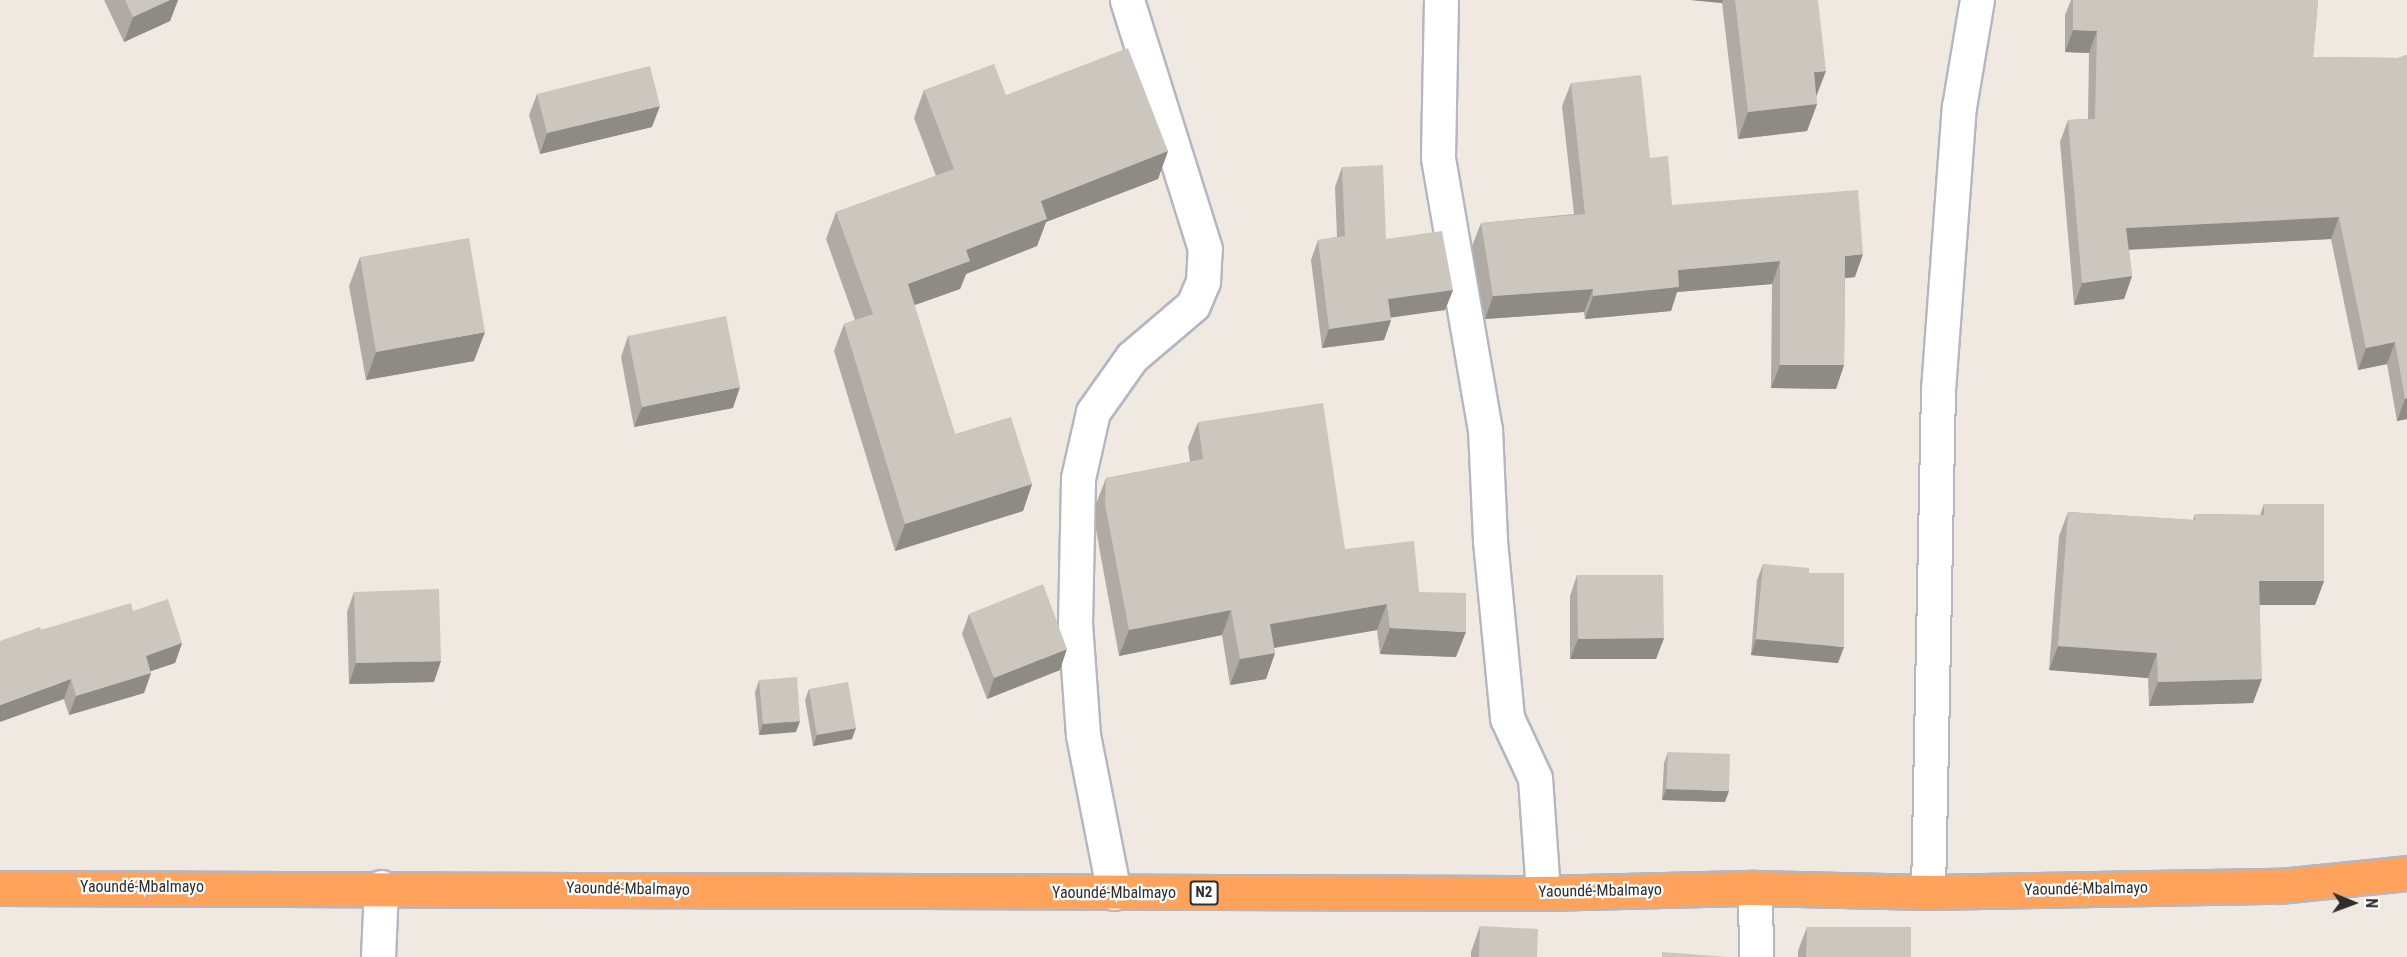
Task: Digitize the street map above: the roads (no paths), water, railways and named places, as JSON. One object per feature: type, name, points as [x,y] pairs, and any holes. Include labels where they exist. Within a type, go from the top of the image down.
[{"type":"highway","name":"Yaoundé-Mbalmayo","points":[[0,888],[381,887],[1114,893],[1543,893],[1755,888],[1928,892],[2280,886],[2407,873]]},
{"type":"street","points":[[1114,893],[1083,735],[1075,624],[1078,477],[1094,411],[1132,357],[1193,305],[1203,282],[1205,249],[1127,0]]},
{"type":"street","points":[[1441,0],[1438,158],[1485,429],[1490,541],[1507,718],[1535,778],[1543,893]]},
{"type":"street","points":[[1928,892],[1938,390],[1959,107],[1977,0]]},
{"type":"street","points":[[378,957],[381,887]]},
{"type":"street","points":[[1755,888],[1756,957]]}]
